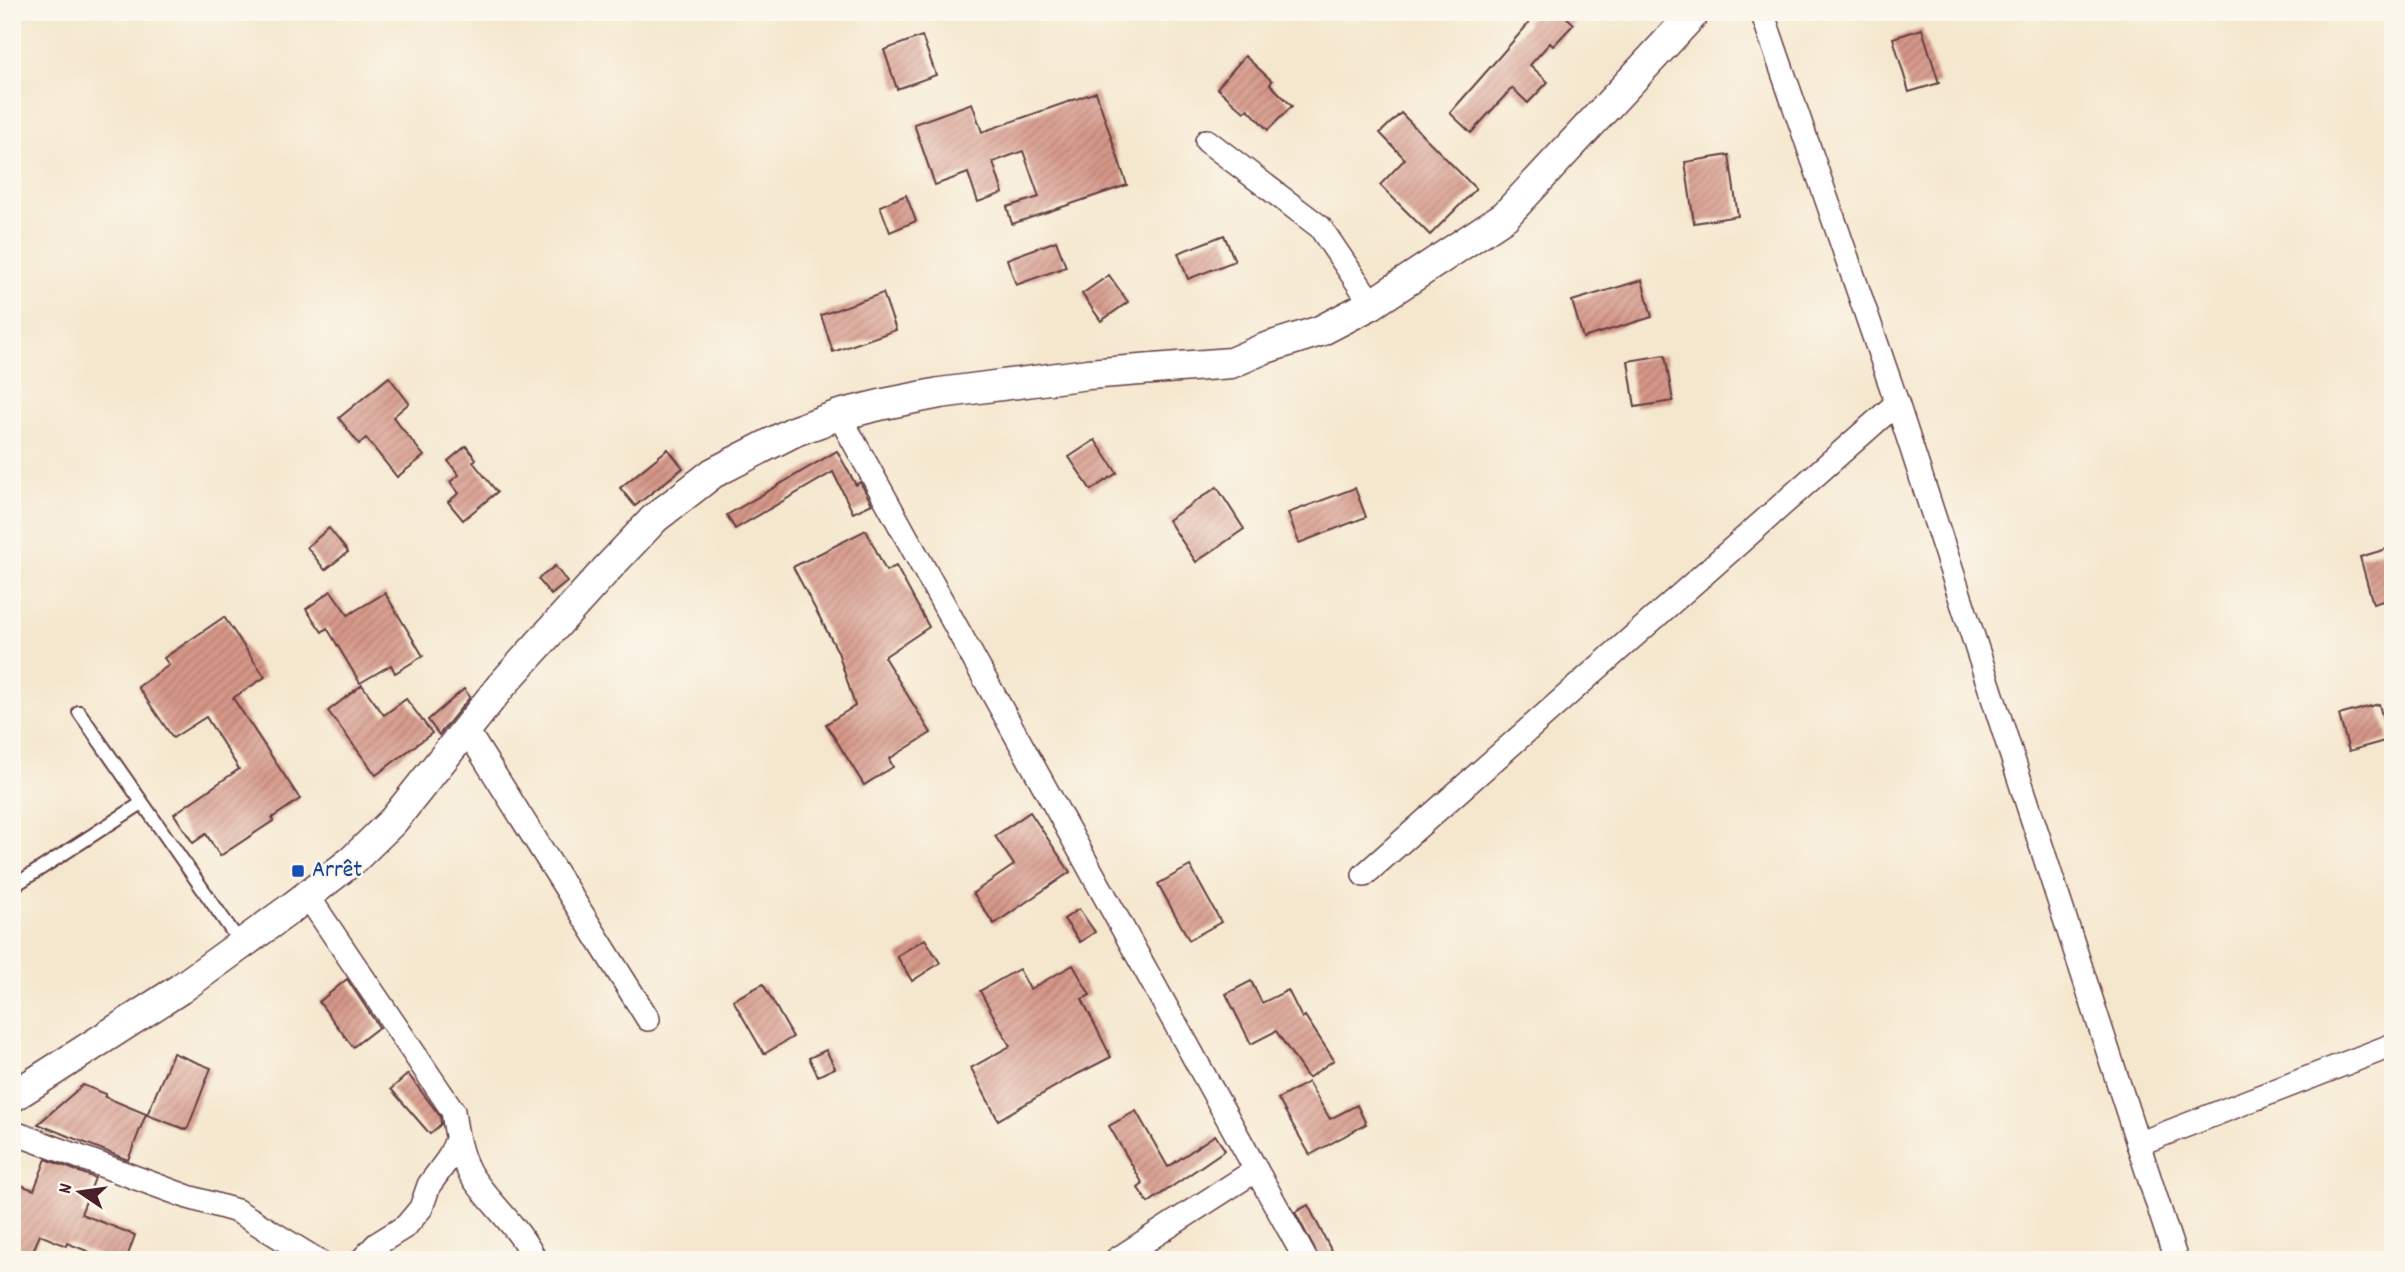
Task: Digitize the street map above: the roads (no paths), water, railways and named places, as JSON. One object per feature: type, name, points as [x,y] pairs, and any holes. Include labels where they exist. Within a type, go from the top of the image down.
[{"type":"street","points":[[12,1097],[180,989],[353,860],[393,821],[509,677],[655,518],[713,473],[795,431],[839,415],[940,393],[984,387],[1088,374],[1231,363],[1263,349],[1320,331],[1373,304],[1505,216],[1695,12]]},
{"type":"street","points":[[1762,12],[1896,403],[2176,1260]]},
{"type":"street","points":[[1207,141],[1321,227],[1373,304]]},
{"type":"street","points":[[1364,875],[1896,403]]},
{"type":"street","points":[[839,415],[1306,1260]]},
{"type":"street","points":[[466,729],[648,1019]]},
{"type":"street","points":[[307,895],[453,1111],[457,1140],[472,1177],[528,1246],[535,1260]]},
{"type":"street","points":[[2138,1144],[2393,1045]]},
{"type":"street","points":[[20,1135],[188,1197],[237,1211],[317,1260]]},
{"type":"street","points":[[362,1260],[377,1244],[406,1226],[421,1208],[429,1185],[448,1159],[457,1140]]},
{"type":"street","points":[[1116,1260],[1256,1170]]},
{"type":"lane","points":[[79,712],[241,944]]},
{"type":"lane","points":[[12,887],[142,803]]},
{"type":"place","name":"Arrêt","points":[[298,871]]}]
